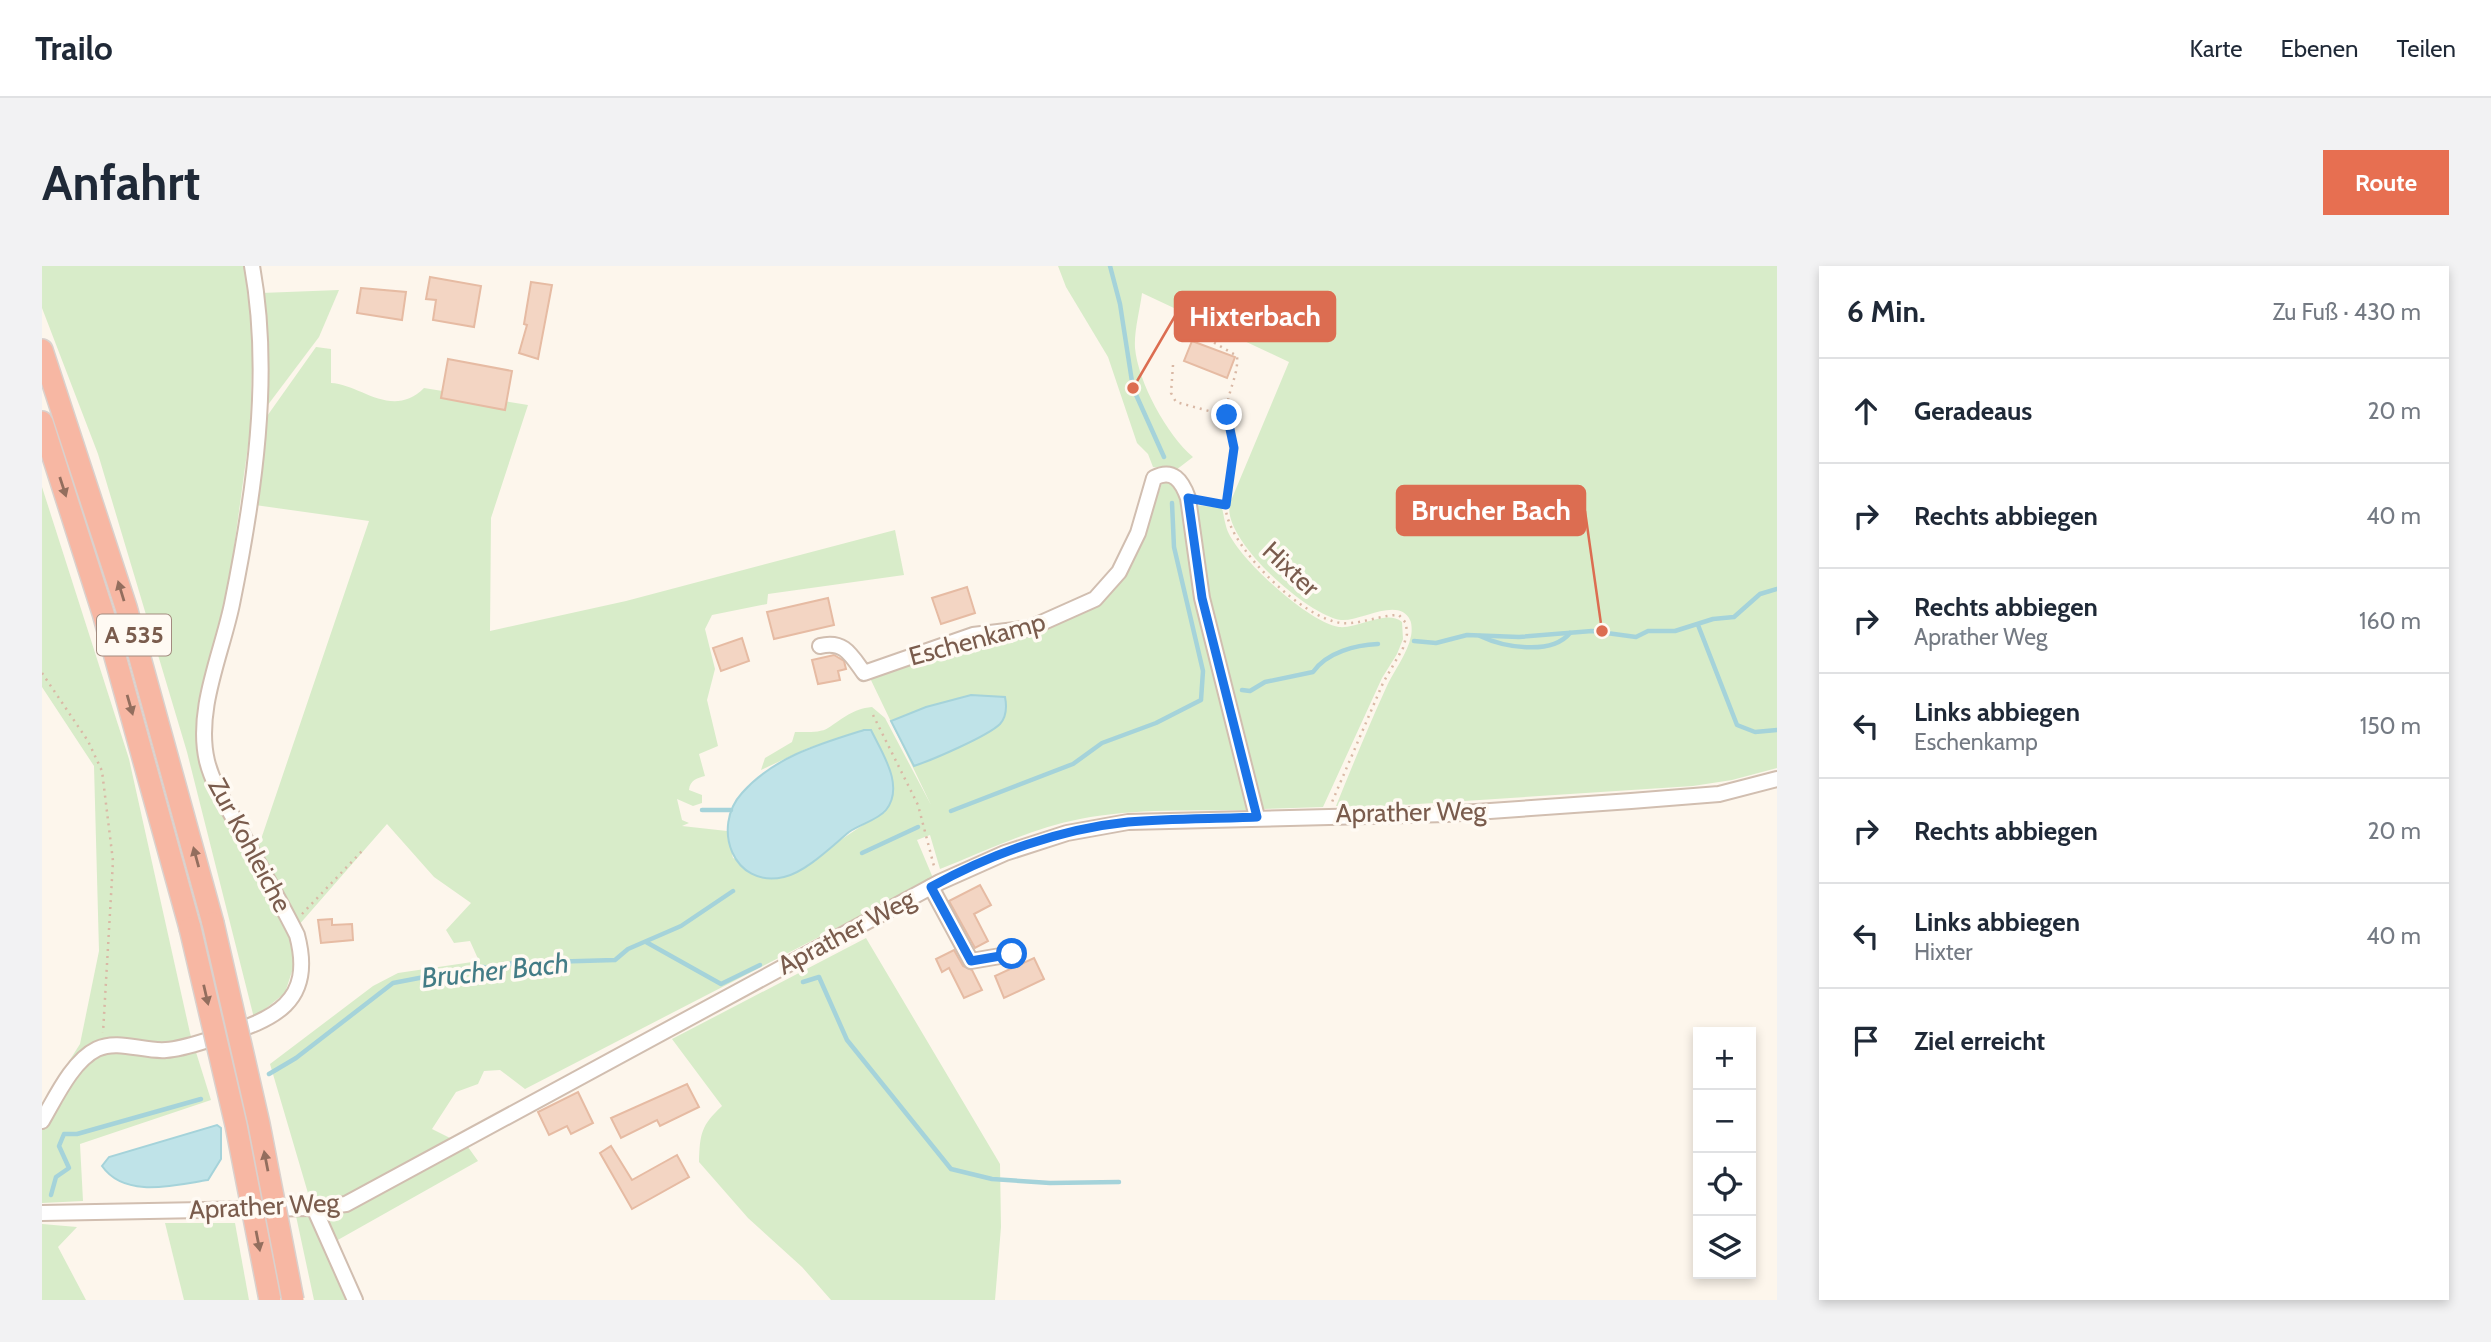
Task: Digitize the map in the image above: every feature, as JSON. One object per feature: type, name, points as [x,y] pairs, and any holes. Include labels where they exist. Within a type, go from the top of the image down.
[{"type":"highway","name":"A 535","points":[[42,350],[126,607],[213,923],[259,1124],[293,1300]]},
{"type":"highway","name":"A 535","points":[[42,422],[103,612],[190,928],[236,1125],[270,1300]]},
{"type":"street","name":"Zur Kohleiche","points":[[96,1049],[110,1045],[169,1051],[263,1023],[294,994],[302,975],[303,956],[291,922],[217,789],[204,743],[210,695],[244,538],[258,421],[260,340],[252,266]]},
{"type":"street","name":"Eschenkamp","points":[[820,646],[833,642],[844,646],[864,673],[972,635],[1030,628],[1070,613],[1095,599],[1119,572],[1138,533],[1154,478],[1162,474],[1174,475],[1183,483],[1188,498]]},
{"type":"street","points":[[1188,498],[1202,598],[1257,817]]},
{"type":"street","name":"Aprather Weg","points":[[42,1213],[314,1208],[346,1204],[936,884],[1005,853],[1067,833],[1128,822],[1447,814],[1720,794],[1777,779]]},
{"type":"street","points":[[936,884],[971,961],[1012,954]]},
{"type":"street","points":[[42,1121],[81,1062],[96,1049]]},
{"type":"street","points":[[314,1208],[355,1300]]},
{"type":"path","name":"Hixter","points":[[1208,339],[1233,351],[1237,356],[1236,370],[1226,399],[1234,448],[1226,505],[1232,531],[1244,549],[1273,580],[1313,614],[1342,623],[1399,615],[1406,623],[1407,634],[1403,648],[1383,683],[1326,815]]},
{"type":"path","points":[[1173,365],[1171,393],[1175,402],[1227,415]]},
{"type":"path","points":[[1188,498],[1226,505]]},
{"type":"path","points":[[42,673],[88,741],[102,771],[113,883],[106,1013],[103,1039],[96,1049]]},
{"type":"path","points":[[873,715],[918,805],[936,884]]},
{"type":"path","points":[[291,922],[306,911],[362,851]]},
{"type":"green space","points":[[42,266],[244,266],[253,335],[250,431],[229,584],[200,708],[199,762],[286,924],[295,962],[285,993],[254,1018],[187,752],[98,454],[42,308]]},
{"type":"green space","points":[[1058,266],[1777,266],[1777,768],[1732,780],[1693,786],[1372,807],[1336,806],[1379,703],[1407,649],[1411,625],[1405,613],[1397,610],[1349,620],[1326,615],[1308,605],[1269,573],[1238,535],[1231,518],[1230,503],[1289,362],[1142,293],[1136,327],[1137,362],[1155,407],[1173,435],[1193,457],[1176,470],[1153,467],[1148,454],[1137,443],[1108,357],[1066,287]]},
{"type":"green space","points":[[339,290],[319,337],[261,414],[261,293]]},
{"type":"green space","points":[[316,347],[331,349],[331,383],[376,398],[400,401],[412,397],[424,388],[528,405],[491,518],[490,631],[626,601],[895,530],[904,575],[768,594],[767,604],[712,615],[705,629],[715,669],[707,700],[718,746],[699,754],[705,776],[694,780],[689,790],[702,795],[702,803],[693,806],[677,799],[682,820],[689,823],[682,826],[727,831],[733,858],[786,877],[885,812],[863,730],[808,748],[761,770],[765,758],[792,742],[795,732],[825,730],[848,714],[865,708],[872,707],[885,718],[931,805],[869,676],[966,641],[1036,631],[1099,606],[1132,565],[1162,483],[1174,483],[1180,491],[1251,810],[1187,810],[1101,815],[1026,834],[940,869],[930,835],[917,840],[933,878],[525,1089],[500,1070],[484,1071],[478,1084],[456,1092],[432,1129],[468,1147],[478,1161],[336,1241],[361,1300],[314,1300],[296,1216],[310,1200],[270,1064],[373,986],[398,973],[479,961],[470,941],[454,943],[446,930],[471,903],[434,877],[387,824],[298,926],[257,851],[369,521],[255,505],[260,426]]},
{"type":"green space","points":[[42,487],[129,759],[190,1033],[211,1100],[80,1144],[83,1201],[42,1203],[42,1104],[80,1044],[99,951],[94,766],[42,687]]},
{"type":"green space","points":[[1195,505],[1222,508],[1229,534],[1248,560],[1294,603],[1326,623],[1347,627],[1380,618],[1402,622],[1403,639],[1397,654],[1382,678],[1323,807],[1261,809],[1215,620]]},
{"type":"green space","points":[[866,938],[1000,1164],[1001,1227],[995,1300],[831,1300],[802,1267],[748,1218],[699,1162],[703,1131],[722,1106],[672,1039]]},
{"type":"green space","points":[[165,1223],[235,1223],[249,1300],[184,1300]]},
{"type":"green space","points":[[42,1224],[77,1227],[58,1247],[86,1300],[42,1300]]},
{"type":"water","points":[[971,695],[1005,697],[1006,711],[1000,724],[972,741],[914,766],[891,721],[926,707]]},
{"type":"water","points":[[864,730],[871,730],[893,780],[891,801],[886,810],[849,832],[818,858],[792,874],[766,878],[752,874],[740,865],[728,838],[728,822],[742,793],[768,770],[798,753]]},
{"type":"water","points":[[217,1125],[221,1128],[221,1159],[208,1180],[166,1186],[137,1186],[124,1183],[102,1166],[109,1157]]},
{"type":"building","points":[[430,277],[481,286],[474,327],[433,320],[436,300],[426,299]]},
{"type":"building","points":[[531,282],[552,285],[538,359],[519,353],[527,325],[524,324]]},
{"type":"building","points":[[361,288],[406,292],[402,320],[357,313]]},
{"type":"building","points":[[1192,341],[1235,357],[1227,378],[1184,361]]},
{"type":"building","points":[[448,359],[512,371],[505,410],[441,398]]},
{"type":"building","points":[[967,587],[975,613],[941,624],[932,598]]},
{"type":"building","points":[[828,598],[834,625],[774,639],[767,612]]},
{"type":"building","points":[[742,638],[749,661],[721,671],[713,648]]},
{"type":"building","points":[[834,655],[844,661],[846,669],[838,671],[840,680],[818,684],[812,660]]},
{"type":"building","points":[[980,885],[991,905],[974,914],[988,941],[975,948],[949,901]]},
{"type":"building","points":[[332,919],[332,925],[352,924],[353,940],[321,943],[318,920]]},
{"type":"building","points":[[954,950],[963,966],[972,970],[982,990],[964,998],[949,968],[942,972],[936,959]]},
{"type":"building","points":[[1034,958],[1044,979],[1004,998],[995,976]]},
{"type":"building","points":[[687,1084],[699,1107],[660,1126],[657,1120],[621,1138],[611,1118]]},
{"type":"building","points":[[578,1092],[593,1123],[571,1134],[567,1126],[549,1135],[538,1112]]},
{"type":"building","points":[[611,1146],[632,1180],[677,1155],[689,1177],[632,1209],[600,1153]]},
{"type":"waterway","points":[[1110,266],[1120,304],[1133,388],[1164,457]]},
{"type":"waterway","name":"Brucher Bach","points":[[951,811],[1073,764],[1102,743],[1156,723],[1201,700],[1203,671],[1174,547],[1172,503]]},
{"type":"waterway","name":"Brucher Bach","points":[[1414,641],[1436,643],[1467,635],[1519,637],[1592,631],[1636,637],[1648,631],[1675,631],[1713,619],[1734,617],[1760,594],[1777,589]]},
{"type":"waterway","points":[[1698,625],[1737,725],[1755,732],[1777,730]]},
{"type":"waterway","name":"Brucher Bach","points":[[1480,636],[1514,646],[1539,647],[1551,645],[1570,633]]},
{"type":"waterway","name":"Brucher Bach","points":[[1242,690],[1250,691],[1265,682],[1313,672],[1326,659],[1343,651],[1378,644]]},
{"type":"waterway","points":[[702,810],[731,810]]},
{"type":"waterway","name":"Brucher Bach","points":[[862,853],[918,827]]},
{"type":"waterway","name":"Brucher Bach","points":[[269,1074],[296,1058],[393,983],[483,967],[499,971],[512,963],[615,960],[628,949],[681,926],[733,891]]},
{"type":"waterway","points":[[646,942],[721,984],[760,965]]},
{"type":"waterway","points":[[803,982],[819,977],[847,1040],[951,1169],[992,1179],[1050,1183],[1119,1182]]},
{"type":"waterway","name":"Brucher Bach","points":[[51,1195],[56,1177],[69,1168],[59,1146],[64,1134],[77,1134],[201,1099]]},
{"type":"place","name":"Hixterbach","points":[[1133,388]]},
{"type":"place","name":"Brucher Bach","points":[[1602,631]]},
{"type":"route","points":[[1012,954],[978,962],[971,961],[931,887],[1005,853],[1067,833],[1128,822],[1257,817],[1202,598],[1188,498],[1226,505],[1234,448],[1227,415]]}]
